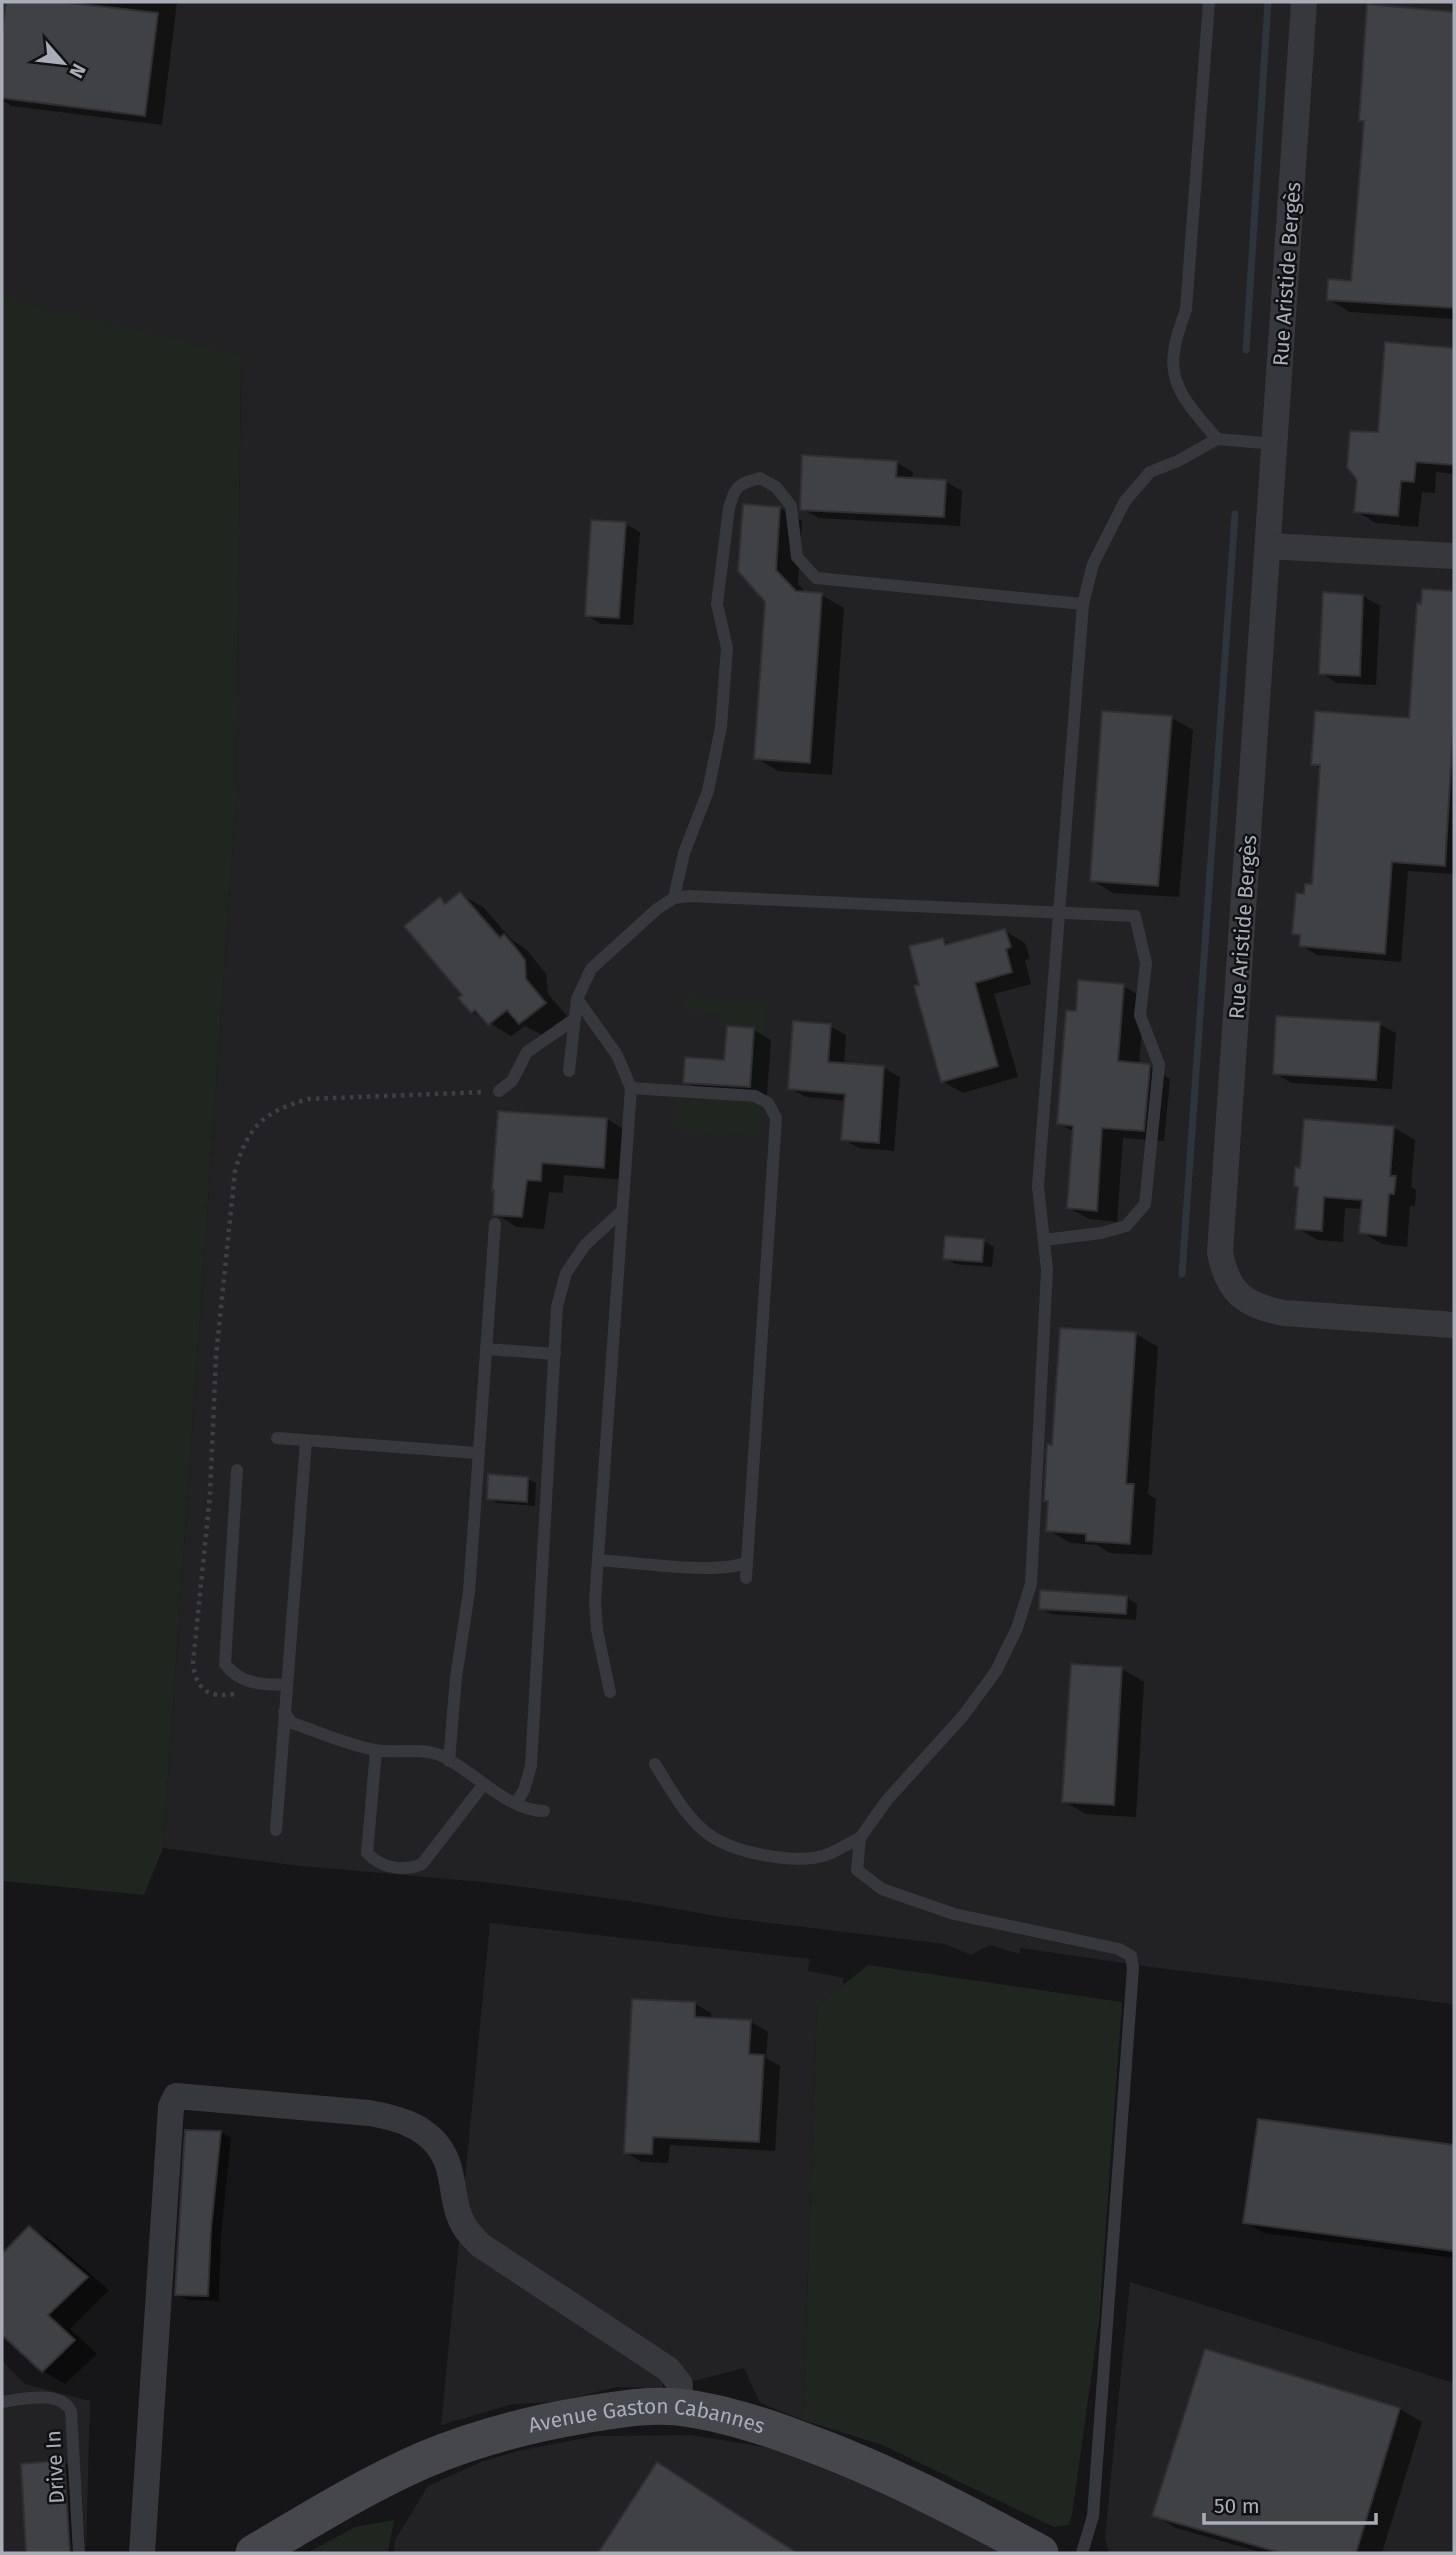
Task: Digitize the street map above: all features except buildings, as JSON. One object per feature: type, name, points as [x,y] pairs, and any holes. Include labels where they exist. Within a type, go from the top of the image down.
[{"type":"main road","name":"Avenue Gaston Cabannes","points":[[254,2553],[342,2501],[426,2459],[503,2432],[557,2419],[639,2406],[678,2407],[732,2416],[846,2456],[932,2495],[1040,2553]]},
{"type":"street","name":"Rue Aristide Bergès","points":[[1304,2],[1220,1252],[1223,1272],[1245,1301],[1264,1309],[1284,1313],[1454,1325]]},
{"type":"street","points":[[1269,546],[1454,556]]},
{"type":"street","points":[[142,2553],[170,2107],[176,2096],[369,2113],[396,2117],[417,2127],[435,2142],[447,2162],[464,2227],[480,2245],[668,2369],[680,2384],[678,2407]]},
{"type":"lane","points":[[1209,2],[1186,309],[1174,352],[1173,378],[1185,399],[1217,439]]},
{"type":"lane","points":[[655,1764],[682,1807],[710,1836],[760,1856],[824,1856],[860,1838],[887,1800],[963,1716],[996,1671],[1017,1628],[1031,1584],[1047,1270],[1038,1186],[1083,604],[1093,564],[1125,500],[1150,472],[1178,461],[1217,439],[1276,444]]},
{"type":"lane","points":[[674,898],[684,853],[695,830],[715,766],[727,648],[717,604],[729,508],[741,483],[760,478],[776,487],[784,496],[791,506],[797,557],[816,578],[1083,604]]},
{"type":"lane","points":[[569,1071],[577,999],[591,969],[657,909],[674,898],[689,896],[1135,916],[1146,963],[1140,1015],[1158,1065],[1145,1204],[1126,1226],[1101,1233],[1044,1240]]},
{"type":"lane","points":[[577,999],[617,1055],[631,1088],[595,1601],[597,1630],[610,1692]]},
{"type":"lane","points":[[499,1091],[512,1081],[527,1052],[575,1019]]},
{"type":"lane","points":[[631,1088],[755,1096],[768,1102],[776,1118],[746,1578]]},
{"type":"lane","points":[[516,1803],[524,1790],[531,1766],[557,1307],[566,1273],[584,1245],[622,1211]]},
{"type":"lane","points":[[449,1761],[456,1677],[469,1592],[495,1224]]},
{"type":"lane","points":[[486,1349],[555,1354]]},
{"type":"lane","points":[[277,1438],[477,1453]]},
{"type":"lane","points":[[276,1830],[306,1441]]},
{"type":"lane","points":[[237,1470],[225,1664],[233,1674],[248,1683],[286,1685]]},
{"type":"lane","points":[[597,1560],[713,1568],[732,1568],[747,1563]]},
{"type":"lane","points":[[284,1712],[292,1723],[376,1751],[414,1751],[439,1755],[516,1803],[532,1811],[544,1811]]},
{"type":"lane","points":[[376,1751],[367,1853],[385,1866],[413,1868],[422,1864],[484,1784]]},
{"type":"lane","points":[[860,1838],[857,1870],[882,1889],[954,1914],[1119,1949],[1130,1956],[1132,1982],[1093,2516],[1082,2553]]},
{"type":"lane","name":"Drive In","points":[[2,2402],[60,2400],[67,2404],[71,2411],[79,2553]]},
{"type":"path","points":[[248,1683],[236,1693],[219,1696],[205,1691],[195,1676],[193,1663],[210,1494],[216,1356],[236,1171],[242,1146],[260,1122],[280,1107],[308,1098],[499,1091]]},
{"type":"shaded area","points":[[2,2],[1454,2],[1454,2004],[1020,1948],[1020,1954],[990,1945],[971,1955],[945,1944],[728,1918],[636,1902],[493,1883],[292,1865],[163,1848],[236,800],[241,357],[2,297]]},
{"type":"shaded area","points":[[2,297],[241,356],[236,800],[163,1848],[144,1895],[2,1881]]},
{"type":"shaded area","points":[[684,998],[766,1002],[768,1008],[761,1089],[750,1091],[754,1028],[727,1026],[724,1014],[682,1009]]},
{"type":"shaded area","points":[[678,1098],[747,1101],[757,1104],[763,1111],[759,1138],[735,1131],[721,1139],[710,1132],[677,1129]]},
{"type":"shaded area","points":[[490,1923],[810,1959],[808,1971],[844,1978],[842,1988],[817,2006],[803,2420],[760,2403],[744,2368],[694,2381],[677,2361],[668,2369],[662,2388],[616,2387],[557,2402],[513,2404],[441,2425]]},
{"type":"shaded area","points":[[868,1965],[1122,2002],[1099,2321],[1072,2515],[1068,2525],[1054,2527],[882,2445],[803,2420],[817,2006]]},
{"type":"shaded area","points":[[1130,2282],[1454,2383],[1454,2553],[1109,2553],[1105,2537]]},
{"type":"shaded area","points":[[2,2361],[25,2384],[90,2401],[88,2553],[2,2553]]},
{"type":"shaded area","points":[[691,2435],[770,2448],[856,2479],[1016,2553],[394,2553],[395,2540],[428,2486],[481,2462],[517,2451],[596,2436]]},
{"type":"shaded area","points":[[394,2520],[388,2553],[307,2553],[355,2527]]},
{"type":"waterway","points":[[1246,350],[1268,2]]},
{"type":"waterway","points":[[1182,1274],[1235,514]]}]
